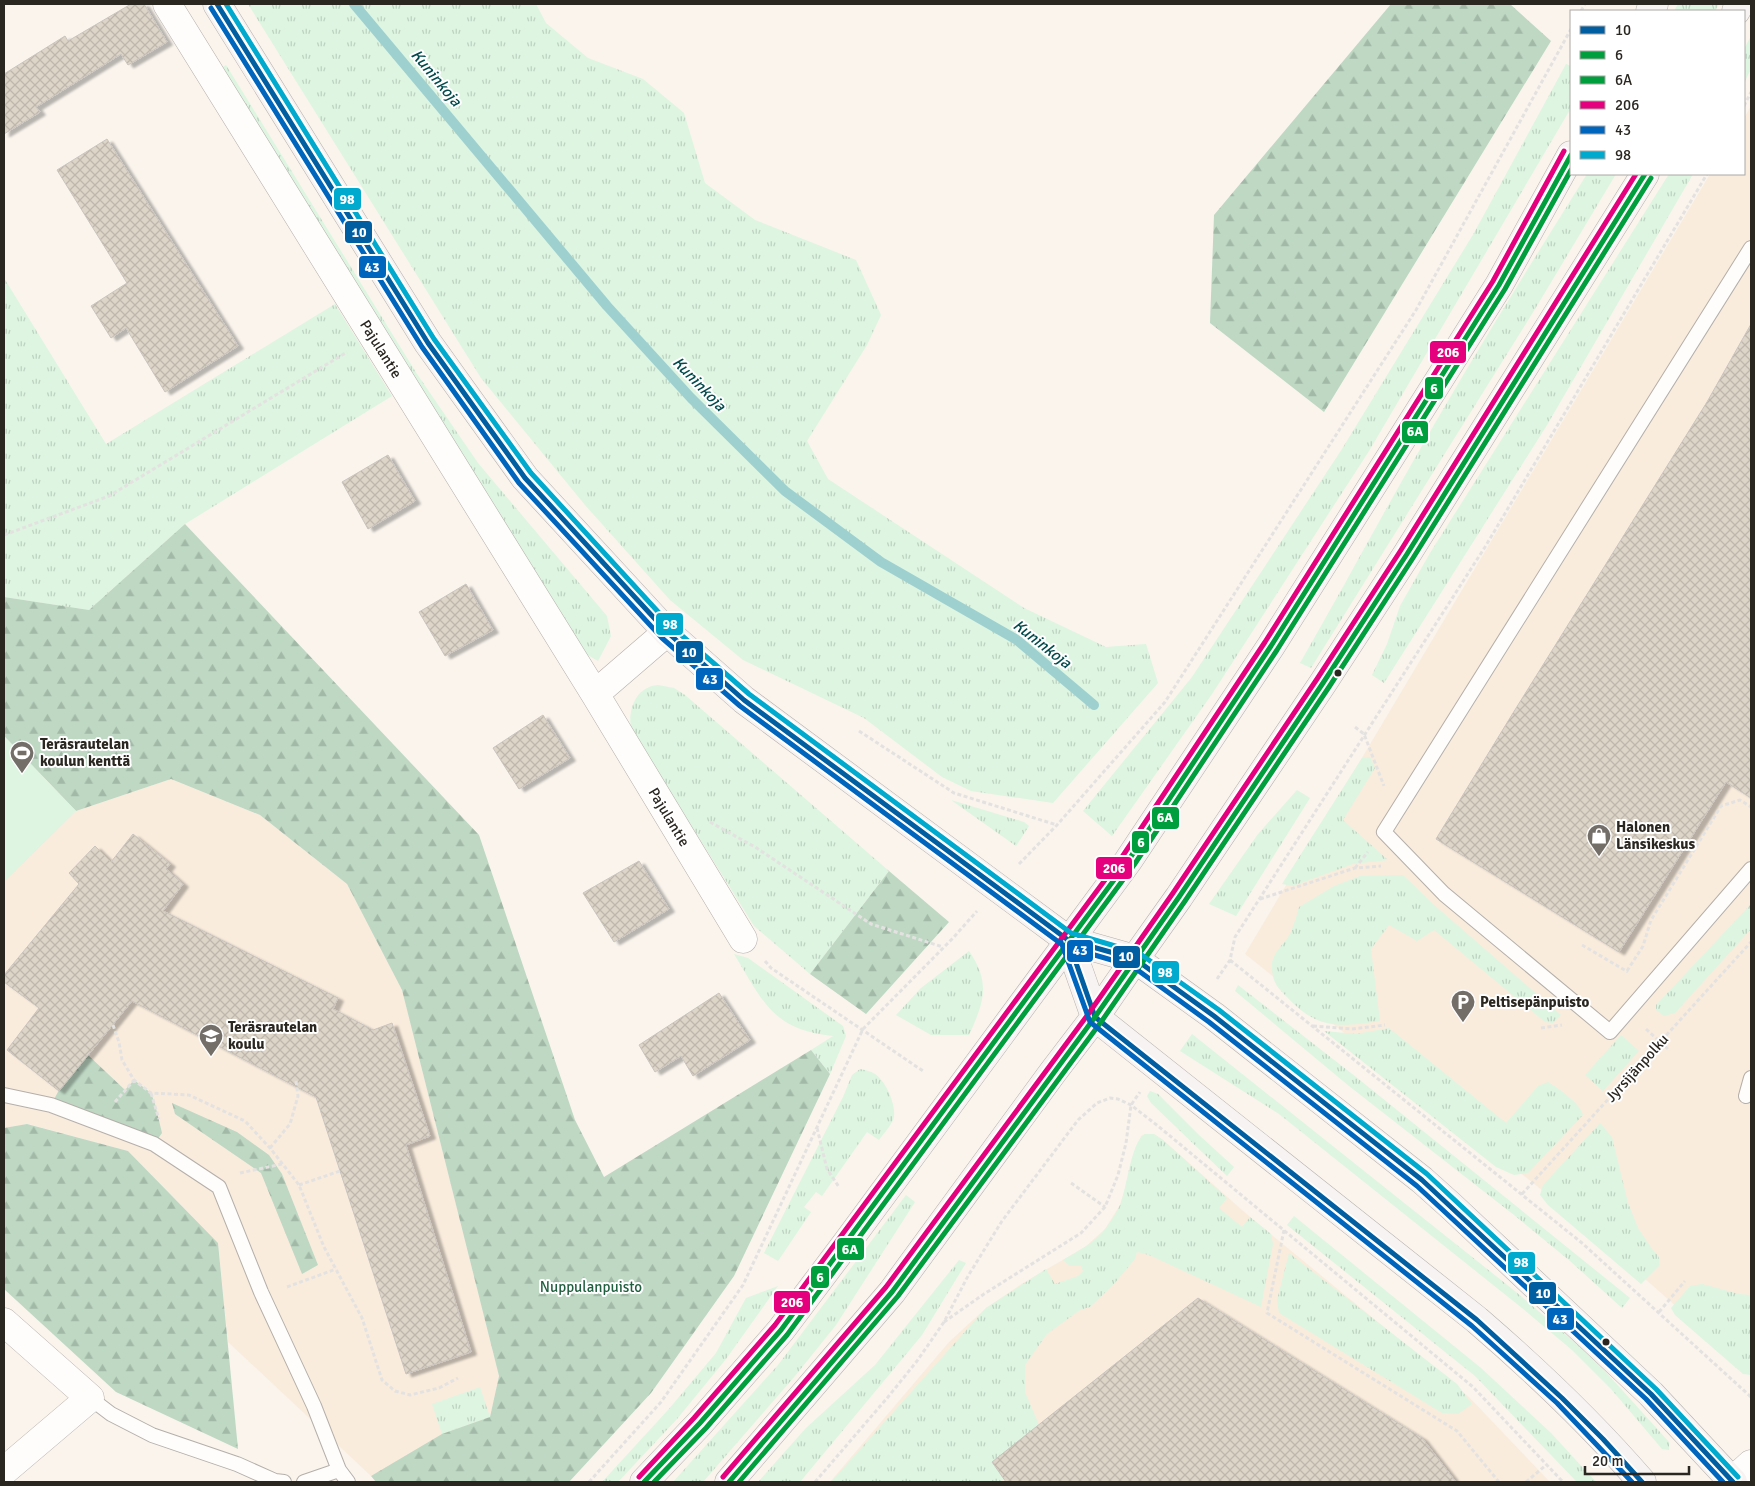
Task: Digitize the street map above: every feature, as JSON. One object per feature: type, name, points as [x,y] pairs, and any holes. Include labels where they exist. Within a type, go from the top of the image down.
[{"type":"main road","points":[[217,4],[428,343],[524,478],[667,632],[744,700],[1068,940],[1135,959],[1214,1016],[1422,1180],[1651,1394],[1737,1478]]},
{"type":"main road","points":[[644,1482],[700,1423],[781,1330],[1128,861],[1276,638],[1499,285],[1570,157]]},
{"type":"main road","points":[[729,1482],[892,1292],[1095,1017],[1179,898],[1407,554],[1644,175]]},
{"type":"main road","points":[[1068,940],[1095,1017],[1498,1339],[1564,1400],[1642,1482]]},
{"type":"street","name":"Pajulantie","points":[[167,4],[595,694],[743,939]]},
{"type":"street","points":[[595,694],[667,632]]},
{"type":"street","points":[[4,1322],[90,1398],[4,1471]]},
{"type":"lane","points":[[1751,248],[1746,268],[1384,832],[1444,894],[1610,1032],[1751,869]]},
{"type":"lane","points":[[1746,1096],[1751,1078]]},
{"type":"lane","points":[[4,1095],[51,1105],[154,1144],[219,1187],[263,1296],[314,1406],[339,1470],[348,1482]]},
{"type":"lane","points":[[90,1398],[111,1414],[152,1435],[237,1464],[275,1481],[284,1482]]},
{"type":"lane","points":[[304,1482],[339,1470]]},
{"type":"path","points":[[1029,852],[1057,825],[1165,702],[1176,686],[1416,310],[1570,31]]},
{"type":"path","points":[[1745,104],[1751,92]]},
{"type":"path","points":[[1706,175],[1485,547],[1235,937],[1230,960],[1582,1243],[1751,1397]]},
{"type":"path","points":[[4,535],[109,496],[373,336]]},
{"type":"path","points":[[1356,727],[1364,734],[1395,814]]},
{"type":"path","points":[[859,732],[954,793],[1057,825]]},
{"type":"path","points":[[1627,971],[1643,946],[1651,920],[1721,806],[1740,800],[1751,807]]},
{"type":"path","points":[[704,819],[755,847],[871,924],[943,947]]},
{"type":"path","points":[[1259,899],[1355,868],[1414,862]]},
{"type":"path","points":[[589,1482],[662,1402],[743,1285],[863,1029],[953,938]]},
{"type":"path","points":[[743,939],[771,968],[922,1071]]},
{"type":"path","name":"Jyrsijänpolku","points":[[1522,1194],[1751,942]]},
{"type":"path","points":[[1582,945],[1614,963]]},
{"type":"path","points":[[113,1024],[120,1042],[122,1060],[134,1080],[151,1093],[189,1095],[245,1121],[270,1148],[299,1185],[324,1247],[362,1318],[382,1380],[395,1391],[410,1395],[439,1388],[458,1378]]},
{"type":"path","points":[[1312,1026],[1352,1030],[1385,1025]]},
{"type":"path","points":[[270,1148],[290,1124],[298,1096],[296,1081]]},
{"type":"path","points":[[815,1482],[888,1397],[944,1322],[968,1276],[1002,1221],[1078,1120],[1097,1104],[1110,1098],[1118,1099],[1131,1105],[1158,1126],[1473,1387],[1563,1482]]},
{"type":"path","points":[[944,1322],[984,1294],[1082,1233],[1105,1207],[1118,1174],[1124,1151],[1131,1105]]},
{"type":"path","points":[[817,1128],[828,1169],[839,1187]]},
{"type":"path","points":[[219,1187],[236,1174],[282,1164]]},
{"type":"path","points":[[299,1185],[340,1171]]},
{"type":"path","points":[[1071,1183],[1105,1207]]},
{"type":"path","points":[[1284,1230],[1267,1313],[1458,1431],[1500,1482]]},
{"type":"path","points":[[263,1296],[336,1269]]},
{"type":"path","points":[[1659,1312],[1685,1281]]},
{"type":"path","points":[[1526,1482],[1546,1465]]},
{"type":"shaded area","points":[[1751,106],[1751,1373],[1572,1214],[1245,954],[1709,175],[1745,175],[1745,116]]},
{"type":"shaded area","name":"Teräsrautelan koulu","points":[[4,736],[76,811],[171,779],[260,815],[347,884],[402,990],[499,1376],[490,1417],[371,1476],[228,1342],[218,1243],[128,1151],[28,1124],[4,1128]]},
{"type":"shaded area","points":[[1154,1134],[1163,1140],[1250,1217],[1469,1397],[1550,1482],[830,1482],[949,1342],[986,1308],[1023,1283],[1085,1247],[1105,1229],[1120,1205],[1141,1136]]},
{"type":"green space","points":[[248,4],[536,4],[546,23],[588,58],[643,79],[684,113],[705,183],[755,220],[856,260],[881,315],[867,345],[807,441],[828,479],[1024,608],[1106,647],[1146,644],[1158,683],[1053,803],[971,791],[942,777],[864,718],[743,660],[670,600],[585,505],[481,378]]},
{"type":"green space","points":[[1391,4],[1510,4],[1551,41],[1324,412],[1210,323],[1214,215]]},
{"type":"green space","points":[[1678,4],[1719,4],[1716,10],[1675,10]]},
{"type":"green space","points":[[1751,36],[1751,69],[1745,81],[1745,47]]},
{"type":"green space","points":[[1566,64],[1570,66],[1570,110],[1369,451],[1212,694],[1112,836],[1083,811],[1192,677],[1342,449],[1474,233]]},
{"type":"green space","points":[[226,65],[417,374],[478,463],[607,616],[611,636],[598,661],[579,650],[217,71]]},
{"type":"green space","points":[[1586,175],[1615,175],[1535,309],[1311,668],[1300,663],[1411,465]]},
{"type":"green space","points":[[1668,175],[1692,175],[1547,425],[1384,683],[1372,675],[1387,644],[1400,606],[1430,553]]},
{"type":"green space","points":[[4,278],[106,444],[335,304],[392,396],[185,524],[89,610],[4,597]]},
{"type":"green space","name":"Nuppulanpuisto","points":[[185,524],[479,835],[575,1120],[604,1177],[811,1050],[830,1074],[734,1276],[651,1393],[569,1482],[376,1482],[371,1476],[442,1434],[490,1417],[499,1376],[402,990],[347,884],[260,815],[171,779],[76,811],[4,736],[4,597],[89,610]]},
{"type":"green space","points":[[658,685],[674,688],[685,695],[889,871],[810,974],[754,926],[631,729],[632,707],[635,701],[644,690]]},
{"type":"green space","name":"Teräsrautelan koulun kenttä","points":[[4,736],[76,811],[4,882]]},
{"type":"green space","points":[[1370,757],[1375,768],[1343,820],[1388,860],[1353,864],[1293,886],[1282,884],[1362,758]]},
{"type":"green space","points":[[1297,790],[1310,798],[1236,916],[1209,904],[1258,834]]},
{"type":"green space","points":[[951,800],[1024,822],[1029,826],[1016,846]]},
{"type":"green space","points":[[889,871],[949,922],[866,1014],[810,974]]},
{"type":"green space","points":[[1403,875],[1433,904],[1561,1015],[1553,1023],[1545,1022],[1434,930],[1417,941],[1389,925],[1371,949],[1380,1021],[1341,1025],[1330,1024],[1309,1016],[1299,1008],[1276,984],[1272,965],[1274,956],[1291,932],[1299,907],[1334,886],[1360,876]]},
{"type":"green space","points":[[1751,904],[1751,929],[1675,1013],[1664,1016],[1656,1010],[1656,1005]]},
{"type":"green space","points":[[969,951],[980,973],[983,993],[969,1035],[931,1035],[896,1015],[921,988]]},
{"type":"green space","points":[[734,954],[748,958],[843,1026],[846,1036],[830,1074],[811,1050],[833,1036],[812,1033],[783,1020],[762,999]]},
{"type":"green space","points":[[1238,985],[1356,1077],[1630,1298],[1622,1308],[1570,1261],[1514,1215],[1349,1086],[1235,991]]},
{"type":"green space","points":[[1389,1028],[1506,1123],[1538,1086],[1548,1082],[1574,1101],[1583,1115],[1528,1173],[1514,1175],[1496,1167],[1324,1031],[1356,1034]]},
{"type":"green space","points":[[1192,1034],[1516,1292],[1571,1339],[1604,1370],[1669,1442],[1669,1450],[1662,1449],[1611,1389],[1572,1350],[1522,1308],[1279,1114],[1180,1051]]},
{"type":"green space","points":[[1621,1035],[1639,1051],[1603,1091],[1585,1075]]},
{"type":"green space","points":[[88,1055],[125,1090],[134,1080],[151,1093],[162,1133],[154,1144],[51,1105],[59,1090]]},
{"type":"green space","points":[[860,1069],[875,1074],[887,1088],[894,1109],[893,1120],[879,1140],[867,1132],[822,1196],[816,1192],[804,1207],[811,1212],[778,1261],[764,1253],[843,1097],[852,1075]]},
{"type":"green space","points":[[1150,1091],[1158,1094],[1234,1167],[1227,1176],[1151,1103],[1147,1096]]},
{"type":"green space","points":[[172,1103],[237,1132],[269,1155],[282,1174],[318,1265],[302,1274],[261,1173],[175,1114]]},
{"type":"green space","points":[[1600,1123],[1612,1137],[1628,1203],[1638,1228],[1659,1257],[1659,1266],[1641,1284],[1548,1205],[1540,1195],[1543,1185]]},
{"type":"green space","points":[[27,1124],[128,1151],[218,1243],[238,1449],[116,1392],[4,1289],[4,1128]]},
{"type":"green space","points":[[1145,1134],[1154,1134],[1163,1140],[1227,1198],[1219,1208],[1242,1227],[1250,1217],[1271,1234],[1273,1244],[1261,1307],[1149,1255],[1137,1252],[1135,1259],[1114,1284],[1090,1307],[1080,1310],[1047,1334],[1025,1365],[1025,1392],[1039,1425],[992,1462],[1004,1479],[1000,1482],[831,1482],[986,1308],[1046,1269],[1055,1284],[1078,1276],[1083,1271],[1081,1266],[1070,1266],[1063,1260],[1097,1238],[1112,1219],[1123,1198],[1136,1146],[1140,1138]]},
{"type":"green space","points":[[906,1195],[915,1202],[836,1325],[795,1376],[703,1482],[673,1482],[778,1365]]},
{"type":"green space","points":[[1294,1216],[1481,1368],[1551,1433],[1596,1482],[1577,1482],[1475,1376],[1287,1225]]},
{"type":"green space","points":[[1289,1253],[1457,1384],[1472,1404],[1458,1414],[1442,1413],[1279,1313],[1277,1300]]},
{"type":"green space","points":[[959,1260],[966,1263],[922,1335],[800,1482],[758,1482],[806,1428],[875,1365]]},
{"type":"green space","points":[[1702,1284],[1739,1294],[1751,1295],[1751,1375],[1743,1374],[1675,1315],[1671,1308],[1690,1286]]},
{"type":"green space","points":[[778,1286],[726,1359],[677,1419],[618,1482],[602,1482],[668,1410],[716,1353],[746,1298]]},
{"type":"green space","points":[[480,1387],[490,1417],[442,1434],[432,1404]]},
{"type":"building","points":[[131,4],[144,4],[167,42],[128,65],[121,54],[36,107],[40,112],[4,134],[4,74],[65,36],[68,41]]},
{"type":"building","points":[[107,139],[238,346],[165,392],[126,328],[111,338],[91,306],[127,283],[57,170]]},
{"type":"building","points":[[1751,324],[1751,798],[1726,782],[1619,952],[1436,839],[1707,402]]},
{"type":"building","points":[[388,455],[415,501],[368,529],[342,482]]},
{"type":"building","points":[[466,584],[493,630],[445,656],[419,612]]},
{"type":"building","points":[[543,715],[570,758],[519,789],[493,748]]},
{"type":"building","points":[[133,834],[170,864],[166,869],[183,884],[163,911],[338,998],[333,1009],[373,1030],[392,1023],[430,1136],[406,1145],[471,1352],[406,1374],[316,1097],[132,1001],[59,1091],[7,1050],[39,1008],[4,982],[4,975],[79,884],[69,873],[95,846],[111,862]]},
{"type":"building","points":[[639,861],[669,909],[614,942],[583,893]]},
{"type":"building","points":[[719,993],[750,1040],[693,1076],[681,1056],[655,1072],[639,1045]]},
{"type":"building","points":[[1198,1298],[1422,1438],[1456,1482],[1006,1482],[992,1462]]},
{"type":"waterway","name":"Kuninkoja","points":[[354,4],[607,306],[691,398],[785,491],[881,562],[1017,640],[1094,705]]},
{"type":"transit line","name":"10","points":[[217,4],[428,343],[525,478],[667,632],[744,700],[1068,940],[1135,959],[1214,1016],[1422,1180],[1651,1394],[1733,1482]]},
{"type":"transit line","name":"98","points":[[226,4],[434,339],[531,473],[672,627],[749,694],[1071,933],[1139,953],[1219,1010],[1427,1174],[1656,1389],[1738,1477]]},
{"type":"transit line","name":"43","points":[[211,8],[422,347],[519,483],[662,638],[740,706],[1064,946],[1132,966],[1209,1022],[1417,1186],[1646,1399],[1723,1482]]},
{"type":"transit line","name":"206","points":[[639,1477],[694,1418],[775,1325],[1122,857],[1265,642],[1493,281],[1564,151]]},
{"type":"transit line","name":"6","points":[[644,1482],[700,1423],[781,1330],[1128,861],[1271,646],[1499,285],[1570,157]]},
{"type":"transit line","name":"6A","points":[[654,1482],[706,1428],[787,1335],[1134,865],[1277,650],[1505,289],[1570,172]]},
{"type":"transit line","name":"206","points":[[723,1477],[886,1287],[1089,1013],[1173,893],[1317,679],[1401,550],[1635,175]]},
{"type":"transit line","name":"6","points":[[729,1482],[892,1292],[1095,1017],[1179,897],[1323,683],[1407,554],[1644,175]]},
{"type":"transit line","name":"6A","points":[[739,1482],[898,1296],[1101,1022],[1329,687],[1413,558],[1651,178]]},
{"type":"transit line","name":"10","points":[[1068,940],[1095,1017],[1477,1320],[1562,1398],[1642,1482]]},
{"type":"transit line","name":"43","points":[[1061,942],[1090,1022],[1472,1326],[1557,1403],[1632,1482]]},
{"type":"place","name":"Teräsrautelan koulun kenttä","points":[[22,774]]},
{"type":"place","name":"Halonen Länsikeskus","points":[[1599,857]]},
{"type":"place","name":"Peltisepänpuisto","points":[[1463,1023]]},
{"type":"place","name":"Teräsrautelan koulu","points":[[211,1057]]}]
